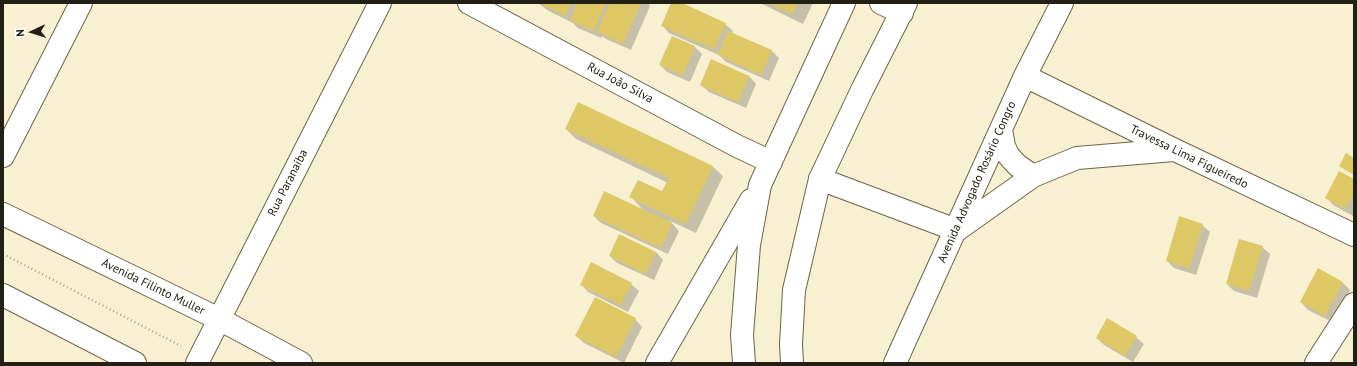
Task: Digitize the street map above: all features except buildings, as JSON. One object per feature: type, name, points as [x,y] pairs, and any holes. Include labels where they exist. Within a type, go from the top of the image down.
[{"type":"street","points":[[3,156],[81,3]]},
{"type":"street","name":"Rua Paranaíba","points":[[198,359],[380,3]]},
{"type":"street","name":"Rua João Silva","points":[[470,3],[737,146],[771,162]]},
{"type":"street","points":[[657,363],[760,185],[844,3]]},
{"type":"street","points":[[792,363],[791,344],[794,290],[820,179],[862,90],[904,8],[881,3]]},
{"type":"street","name":"Avenida Advogado Rosário Congro","points":[[895,363],[1025,76],[1062,3]]},
{"type":"street","name":"Travessa Lima Figueiredo","points":[[1025,76],[1174,150],[1354,235]]},
{"type":"street","points":[[1001,130],[1004,146],[1008,155],[1033,176]]},
{"type":"street","points":[[820,179],[956,230],[1033,176],[1077,158],[1174,150]]},
{"type":"street","points":[[744,363],[742,335],[749,245],[760,185]]},
{"type":"street","name":"Avenida Filinto Muller","points":[[3,214],[219,319],[301,363]]},
{"type":"street","points":[[3,295],[135,363]]},
{"type":"street","points":[[1316,363],[1354,304]]},
{"type":"path","points":[[3,254],[198,359]]}]
